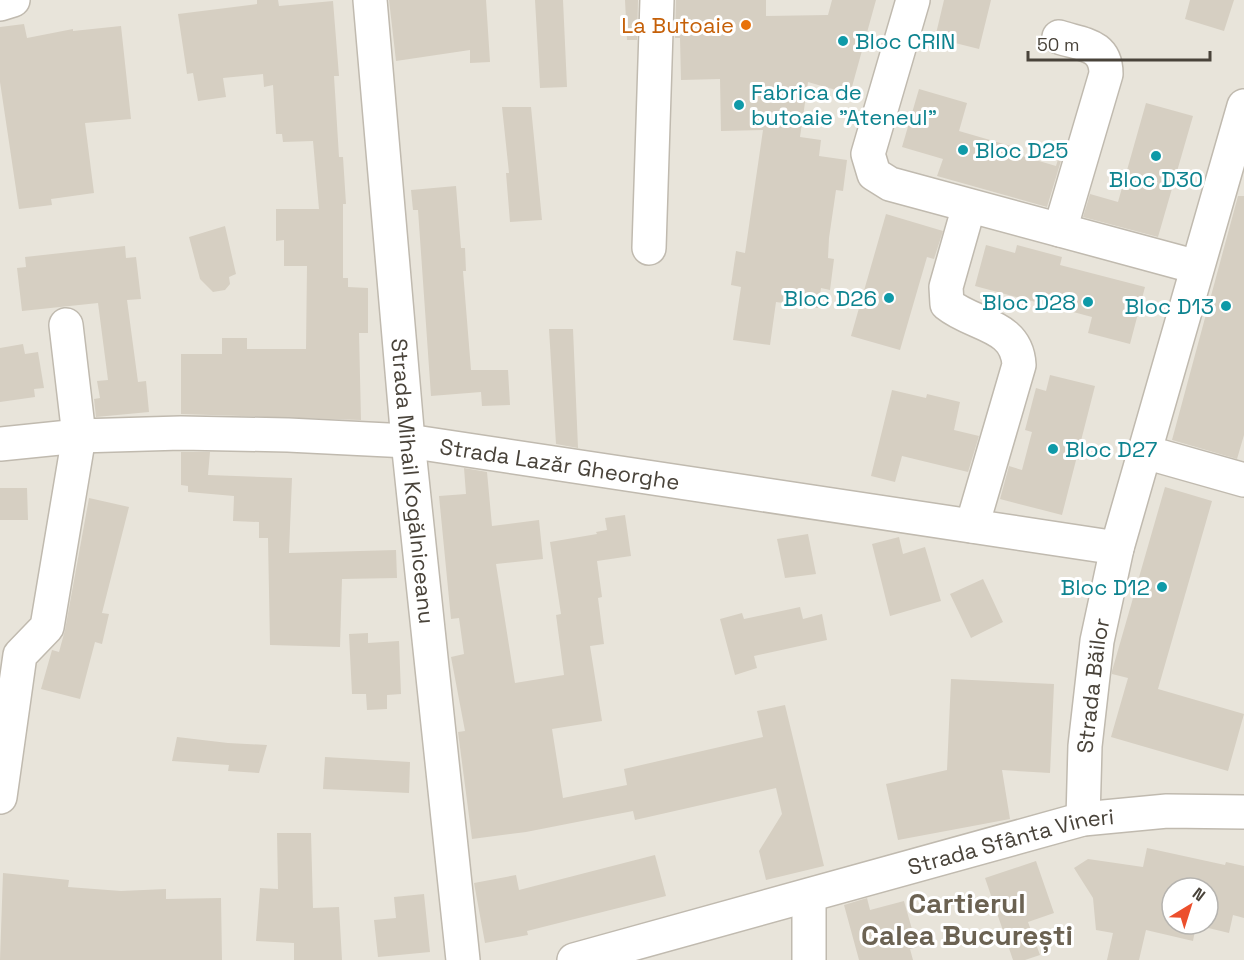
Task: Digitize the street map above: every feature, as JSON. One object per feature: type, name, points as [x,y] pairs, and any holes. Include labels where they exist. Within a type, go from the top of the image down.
[{"type":"street","points":[[0,4],[13,0]]},
{"type":"street","name":"Strada Mihail Kogălniceanu","points":[[370,0],[408,441],[463,960]]},
{"type":"street","points":[[649,248],[657,0]]},
{"type":"street","points":[[913,0],[868,154],[874,174],[890,184],[1197,267]]},
{"type":"street","points":[[1059,37],[1093,47],[1102,53],[1106,63],[1106,74],[1060,230]]},
{"type":"street","name":"Strada Băilor","points":[[1083,819],[1085,746],[1097,641],[1117,548],[1197,267],[1237,147],[1244,106]]},
{"type":"street","points":[[969,206],[946,287],[946,304],[958,313],[999,331],[1011,340],[1018,350],[1019,365],[972,526]]},
{"type":"street","points":[[0,797],[20,655],[47,627],[79,436],[66,325]]},
{"type":"street","name":"Strada Lazăr Gheorghe","points":[[0,444],[79,436],[181,433],[408,441],[1117,548]]},
{"type":"street","points":[[1145,452],[1244,480]]},
{"type":"street","name":"Strada Sfânta Vineri","points":[[574,960],[1083,819],[1167,811],[1244,812]]},
{"type":"street","points":[[809,896],[809,960]]},
{"type":"shaded area","points":[[0,0],[1244,0],[1244,960],[0,960]]},
{"type":"building","points":[[257,0],[278,0],[279,6],[333,1],[339,76],[334,76],[339,157],[343,157],[346,204],[343,204],[343,278],[348,278],[348,287],[368,288],[368,333],[359,333],[361,420],[181,414],[181,354],[222,354],[222,338],[247,338],[247,349],[306,349],[307,266],[284,266],[284,240],[276,241],[276,209],[319,209],[313,141],[283,142],[282,134],[276,134],[273,85],[264,87],[263,74],[223,78],[226,97],[198,101],[193,73],[187,74],[178,14],[257,4]]},
{"type":"building","points":[[389,0],[486,0],[490,62],[470,63],[470,50],[396,61]]},
{"type":"building","points":[[535,0],[563,0],[567,87],[540,88]]},
{"type":"building","points":[[625,0],[638,0],[637,40],[627,40]]},
{"type":"building","points":[[676,0],[766,0],[766,16],[828,15],[832,0],[876,0],[850,94],[808,82],[800,137],[821,140],[819,156],[847,160],[843,191],[836,190],[829,238],[828,258],[834,259],[830,290],[821,288],[818,308],[776,302],[770,345],[733,340],[741,287],[731,285],[736,251],[745,253],[763,130],[721,131],[720,79],[681,80],[680,38],[675,38]]},
{"type":"building","points":[[944,0],[991,0],[979,49],[935,38]]},
{"type":"building","points":[[1190,0],[1234,0],[1224,31],[1185,19]]},
{"type":"building","points":[[24,24],[27,38],[73,29],[73,31],[121,26],[131,119],[85,123],[94,193],[51,199],[52,205],[19,209],[0,82],[0,27]]},
{"type":"building","name":"Bloc D25","points":[[919,89],[967,103],[959,131],[1014,147],[1012,153],[1056,166],[1060,153],[1063,154],[1047,207],[937,176],[943,159],[902,147]]},
{"type":"building","name":"Bloc D30","points":[[1146,103],[1193,116],[1158,237],[1083,217],[1090,194],[1118,202]]},
{"type":"building","points":[[502,107],[531,107],[542,220],[510,222],[506,173],[509,173]]},
{"type":"building","points":[[456,186],[461,248],[465,248],[466,271],[463,271],[471,370],[508,370],[510,405],[482,406],[481,392],[431,396],[418,210],[413,210],[411,190]]},
{"type":"building","name":"Bloc D13","points":[[1238,196],[1244,196],[1244,435],[1237,459],[1172,440]]},
{"type":"building","name":"Bloc D26","points":[[886,214],[943,231],[934,259],[927,257],[900,350],[851,336]]},
{"type":"building","points":[[225,226],[236,274],[229,277],[230,284],[225,290],[213,292],[200,279],[189,237]]},
{"type":"building","name":"Bloc D28","points":[[986,245],[1015,253],[1017,245],[1062,257],[1060,265],[1145,287],[1130,344],[1088,333],[1092,317],[975,286]]},
{"type":"building","points":[[125,246],[126,258],[136,257],[141,299],[127,300],[138,382],[146,381],[149,412],[96,417],[94,399],[100,398],[97,381],[108,380],[98,303],[22,311],[17,268],[26,267],[25,257]]},
{"type":"building","points":[[549,329],[573,329],[578,448],[556,444]]},
{"type":"building","points":[[23,344],[25,354],[38,352],[44,388],[34,389],[35,397],[0,402],[0,348]]},
{"type":"building","name":"Bloc D27","points":[[1050,375],[1095,386],[1062,515],[1000,499],[1009,466],[1022,470],[1032,432],[1025,430],[1036,388],[1046,391]]},
{"type":"building","points":[[892,390],[926,398],[927,394],[960,402],[954,430],[979,436],[968,472],[902,456],[895,482],[871,476]]},
{"type":"building","points":[[181,452],[210,452],[208,475],[292,478],[289,553],[396,550],[397,578],[342,579],[340,647],[270,645],[268,538],[259,538],[259,522],[233,521],[234,496],[188,492],[188,486],[181,485]]},
{"type":"building","points":[[464,468],[487,472],[492,526],[539,520],[543,559],[496,564],[515,683],[564,675],[556,615],[561,614],[550,542],[597,534],[596,532],[607,530],[605,518],[625,515],[631,556],[597,561],[602,597],[598,598],[604,644],[590,646],[602,721],[552,729],[563,798],[627,785],[624,769],[763,737],[757,711],[785,705],[824,866],[766,880],[759,851],[782,814],[776,788],[635,820],[633,811],[526,832],[472,839],[458,732],[465,731],[451,657],[464,654],[459,618],[451,619],[439,496],[466,494]]},
{"type":"building","name":"Bloc D12","points":[[1165,487],[1212,501],[1158,689],[1244,714],[1228,771],[1111,737],[1128,678],[1112,674],[1112,671]]},
{"type":"building","points":[[0,488],[27,488],[28,520],[0,520]]},
{"type":"building","points":[[89,498],[129,507],[102,613],[109,614],[102,644],[95,642],[80,699],[41,689],[52,650],[59,652],[65,630]]},
{"type":"building","points":[[808,534],[816,574],[785,578],[777,539]]},
{"type":"building","points":[[899,537],[903,554],[925,547],[941,601],[890,616],[872,544]]},
{"type":"building","points":[[983,579],[1003,622],[971,638],[950,594]]},
{"type":"building","points":[[800,607],[803,619],[822,614],[827,640],[754,656],[757,668],[735,675],[720,619],[742,613],[744,619]]},
{"type":"building","points":[[368,633],[368,643],[399,641],[401,694],[387,695],[387,709],[367,710],[366,694],[352,694],[349,634]]},
{"type":"building","points":[[951,679],[1054,684],[1050,773],[1002,770],[1010,819],[898,840],[886,784],[947,770]]},
{"type":"building","points":[[177,737],[267,745],[259,773],[228,771],[229,765],[172,761]]},
{"type":"building","points":[[325,757],[410,762],[409,793],[323,789]]},
{"type":"building","points":[[277,833],[311,833],[313,908],[339,907],[342,960],[294,960],[294,943],[256,941],[260,888],[278,889]]},
{"type":"building","points":[[1147,848],[1225,865],[1226,862],[1244,866],[1244,918],[1233,915],[1229,933],[1220,931],[1220,876],[1160,876],[1160,933],[1146,930],[1139,960],[1107,960],[1113,933],[1096,930],[1093,898],[1074,868],[1088,859],[1143,867]]},
{"type":"building","points":[[655,855],[666,896],[527,931],[528,935],[485,943],[474,883],[516,875],[519,890]]},
{"type":"building","points":[[1036,861],[1054,913],[1028,922],[1040,955],[1025,960],[1013,960],[985,878]]},
{"type":"building","points":[[3,873],[69,880],[68,887],[121,891],[166,889],[166,899],[221,898],[222,960],[0,960]]},
{"type":"building","points":[[424,894],[430,952],[378,957],[374,920],[396,918],[394,897]]},
{"type":"building","points":[[867,898],[870,910],[904,901],[917,947],[910,949],[913,960],[859,960],[844,905]]},
{"type":"building","points":[[1172,936],[1194,936],[1193,941]]},
{"type":"place","name":"La Butoaie","points":[[746,25]]},
{"type":"place","name":"Bloc CRIN","points":[[843,41]]},
{"type":"place","name":"Fabrica de butoaie \"Ateneul\"","points":[[739,105]]},
{"type":"place","name":"Bloc D25","points":[[963,150]]},
{"type":"place","name":"Bloc D30","points":[[1156,156]]},
{"type":"place","name":"Bloc D26","points":[[889,298]]},
{"type":"place","name":"Bloc D28","points":[[1088,302]]},
{"type":"place","name":"Bloc D13","points":[[1226,306]]},
{"type":"place","name":"Bloc D27","points":[[1053,449]]},
{"type":"place","name":"Bloc D12","points":[[1162,587]]},
{"type":"district","name":"Cartierul Calea București","points":[[967,919]]}]
